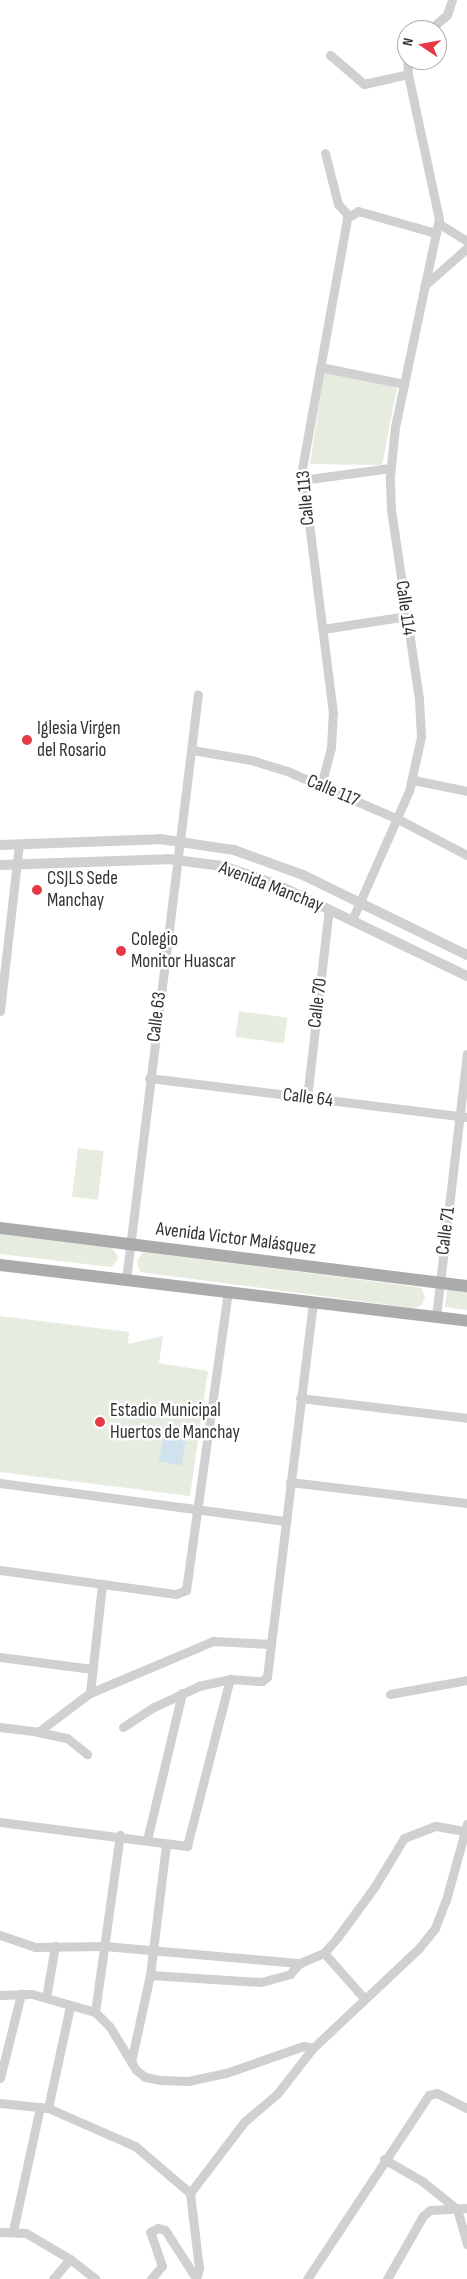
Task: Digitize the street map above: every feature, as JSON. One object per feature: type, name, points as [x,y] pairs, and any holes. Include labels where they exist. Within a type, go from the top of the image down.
[{"type":"main road","name":"Avenida Victor Malásquez","points":[[0,1228],[467,1286]]},
{"type":"main road","points":[[0,1265],[467,1321]]},
{"type":"street","points":[[441,20],[447,15],[452,0]]},
{"type":"street","points":[[330,55],[364,84],[408,74]]},
{"type":"street","points":[[408,70],[438,223],[467,241]]},
{"type":"street","points":[[325,153],[338,204],[350,214],[358,211],[436,233]]},
{"type":"street","name":"Calle 113","points":[[321,785],[329,760],[333,725],[323,630],[302,480],[320,366],[350,214]]},
{"type":"street","name":"Calle 114","points":[[352,920],[398,819],[413,780],[419,757],[421,726],[391,510],[390,468],[394,427],[438,223]]},
{"type":"street","points":[[424,286],[467,248]]},
{"type":"street","points":[[320,366],[404,384]]},
{"type":"street","points":[[302,480],[390,468]]},
{"type":"street","points":[[323,630],[406,616]]},
{"type":"street","name":"Calle 63","points":[[126,1280],[149,1078],[181,840],[198,694]]},
{"type":"street","name":"Calle 117","points":[[192,750],[251,760],[321,785],[398,819],[467,855]]},
{"type":"street","points":[[413,780],[467,791]]},
{"type":"street","name":"Avenida Manchay","points":[[0,845],[143,839],[181,840],[260,858],[361,902],[467,955]]},
{"type":"street","points":[[0,1011],[19,844]]},
{"type":"street","name":"Avenida Manchay","points":[[0,865],[17,863],[177,860],[235,870],[329,908],[467,976]]},
{"type":"street","name":"Calle 70","points":[[307,1098],[329,908]]},
{"type":"street","name":"Calle 71","points":[[436,1317],[463,1117],[467,1054]]},
{"type":"street","name":"Calle 64","points":[[149,1078],[463,1117]]},
{"type":"street","points":[[0,1570],[102,1584],[184,1592],[188,1586],[228,1292]]},
{"type":"street","points":[[123,1726],[182,1693],[230,1679],[265,1680],[271,1644],[312,1302]]},
{"type":"street","points":[[300,1398],[467,1418]]},
{"type":"street","points":[[290,1482],[467,1503]]},
{"type":"street","points":[[0,1483],[285,1521]]},
{"type":"street","points":[[90,1693],[102,1584]]},
{"type":"street","points":[[38,1732],[90,1693],[213,1641],[271,1644]]},
{"type":"street","points":[[0,1657],[92,1669]]},
{"type":"street","points":[[0,1822],[120,1836],[166,1844],[190,1844],[230,1679]]},
{"type":"street","points":[[390,1694],[467,1680]]},
{"type":"street","points":[[147,1840],[182,1693]]},
{"type":"street","points":[[52,1722],[67,1738],[88,1754]]},
{"type":"street","points":[[0,1727],[67,1738]]},
{"type":"street","points":[[150,1975],[261,1982],[290,1974],[300,1963],[324,1953],[375,1886],[404,1838],[436,1826],[466,1828],[446,1900],[435,1928],[403,1965],[364,1998],[313,2048],[277,2094],[244,2122],[190,2193]]},
{"type":"street","points":[[95,2012],[120,1836]]},
{"type":"street","points":[[131,2062],[154,1951],[166,1844]]},
{"type":"street","points":[[0,1936],[35,1947],[104,1946],[300,1963]]},
{"type":"street","points":[[46,1998],[54,1946]]},
{"type":"street","points":[[324,1953],[364,1998]]},
{"type":"street","points":[[0,1995],[21,1994],[46,1998],[95,2012],[110,2027],[131,2062],[145,2077],[188,2081],[226,2073],[303,2046],[313,2048]]},
{"type":"street","points":[[0,2078],[21,1994]]},
{"type":"street","points":[[13,2231],[70,2006]]},
{"type":"street","points":[[307,2279],[384,2159],[433,2092],[467,2108]]},
{"type":"street","points":[[0,2103],[44,2107],[135,2146],[190,2193],[199,2268],[196,2278]]},
{"type":"street","points":[[384,2159],[422,2181],[457,2209],[467,2245]]},
{"type":"street","points":[[387,2279],[422,2216],[430,2210],[467,2208]]},
{"type":"street","points":[[151,2279],[162,2266],[150,2232],[158,2228],[165,2230],[196,2278]]},
{"type":"street","points":[[0,2232],[26,2233],[70,2259],[96,2279]]},
{"type":"street","points":[[53,2279],[70,2259]]},
{"type":"shaded area","points":[[324,371],[397,388],[382,465],[310,464]]},
{"type":"shaded area","points":[[239,1011],[288,1018],[284,1044],[235,1037]]},
{"type":"shaded area","points":[[78,1148],[104,1151],[98,1200],[72,1197]]},
{"type":"shaded area","points":[[0,1234],[112,1248],[118,1256],[117,1261],[111,1267],[0,1254]]},
{"type":"shaded area","points":[[143,1252],[417,1287],[422,1289],[425,1297],[421,1306],[413,1308],[140,1272],[137,1261]]},
{"type":"shaded area","points":[[447,1289],[467,1292],[467,1310],[445,1307]]},
{"type":"shaded area","name":"Estadio Municipal Huertos de Manchay","points":[[0,1316],[129,1332],[128,1344],[163,1336],[159,1363],[208,1371],[190,1496],[0,1472]]},
{"type":"water","points":[[165,1427],[188,1431],[182,1465],[159,1461]]},
{"type":"place","name":"Iglesia Virgen del Rosario","points":[[27,740]]},
{"type":"place","name":"CSJLS Sede Manchay","points":[[37,890]]},
{"type":"place","name":"Colegio Monitor Huascar","points":[[121,951]]},
{"type":"place","name":"Estadio Municipal Huertos de Manchay","points":[[100,1422]]}]
